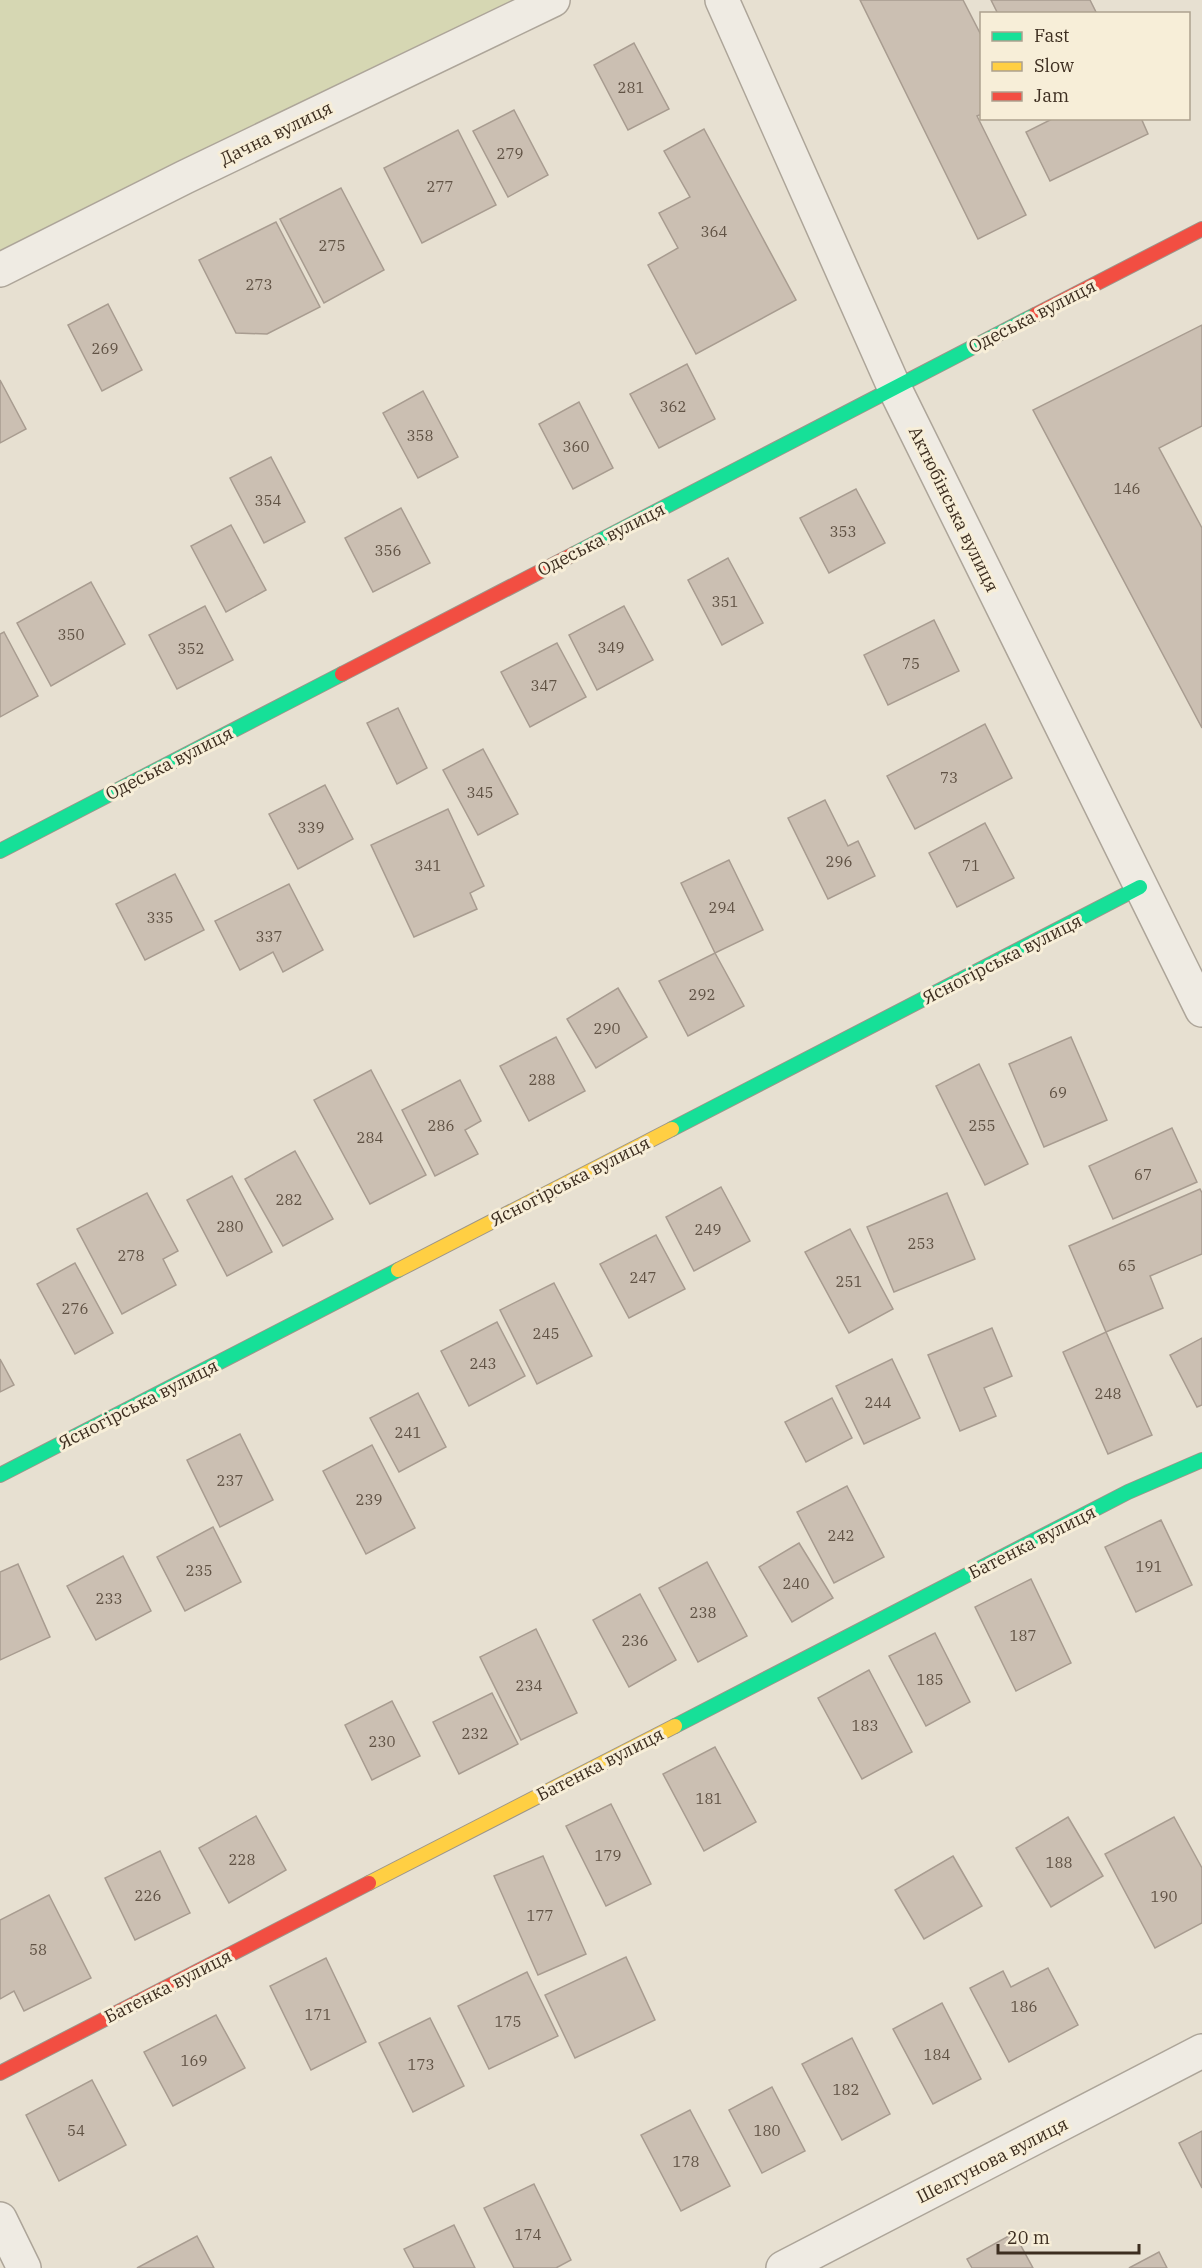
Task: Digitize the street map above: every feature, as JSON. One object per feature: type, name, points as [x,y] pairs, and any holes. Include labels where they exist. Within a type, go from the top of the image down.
[{"type":"street","name":"Дачна вулиця","points":[[0,270],[184,177],[553,0]]},
{"type":"street","name":"Актюбінська вулиця","points":[[722,0],[894,387],[1202,1010]]},
{"type":"street","name":"Одеська вулиця","points":[[0,851],[1202,229]]},
{"type":"street","name":"Ясногірська вулиця","points":[[0,1475],[1140,887]]},
{"type":"street","name":"Батенка вулиця","points":[[0,2073],[1117,1498],[1202,1460]]},
{"type":"street","name":"Шелгунова вулиця","points":[[783,2268],[1202,2051]]},
{"type":"street","points":[[0,2219],[24,2268]]},
{"type":"green space","points":[[0,0],[522,0],[0,261]]},
{"type":"building","points":[[860,0],[963,0],[980,33],[980,115],[977,116],[1026,215],[978,239]]},
{"type":"building","points":[[991,0],[1090,0],[1096,12],[997,12]]},
{"type":"building","points":[[634,43],[669,109],[628,130],[594,65]]},
{"type":"building","points":[[514,110],[548,175],[508,197],[473,131]]},
{"type":"building","points":[[1050,120],[1142,120],[1148,134],[1050,181],[1026,132]]},
{"type":"building","points":[[704,129],[796,300],[696,354],[648,265],[678,248],[659,213],[690,197],[664,151]]},
{"type":"building","points":[[458,130],[496,205],[422,243],[384,168]]},
{"type":"building","points":[[341,188],[384,270],[324,303],[280,219]]},
{"type":"building","points":[[276,222],[320,307],[267,334],[236,333],[199,260]]},
{"type":"building","points":[[108,304],[142,370],[102,391],[68,325]]},
{"type":"building","points":[[1202,325],[1202,426],[1159,448],[1202,528],[1202,728],[1033,410]]},
{"type":"building","points":[[687,364],[715,419],[659,448],[630,394]]},
{"type":"building","points":[[0,380],[26,429],[0,443]]},
{"type":"building","points":[[423,391],[458,457],[418,478],[383,413]]},
{"type":"building","points":[[579,402],[613,468],[573,489],[539,424]]},
{"type":"building","points":[[271,457],[305,522],[264,543],[230,478]]},
{"type":"building","points":[[856,489],[885,543],[829,573],[800,518]]},
{"type":"building","points":[[401,508],[430,563],[373,592],[345,538]]},
{"type":"building","points":[[231,525],[266,590],[226,612],[191,546]]},
{"type":"building","points":[[728,558],[763,623],[722,645],[688,580]]},
{"type":"building","points":[[91,582],[125,644],[51,686],[17,623]]},
{"type":"building","points":[[205,606],[233,660],[177,689],[149,635]]},
{"type":"building","points":[[624,606],[653,660],[597,690],[569,635]]},
{"type":"building","points":[[934,620],[959,671],[888,705],[864,655]]},
{"type":"building","points":[[4,632],[38,696],[0,717],[0,634]]},
{"type":"building","points":[[557,643],[586,697],[530,727],[501,672]]},
{"type":"building","points":[[398,708],[427,768],[397,784],[367,723]]},
{"type":"building","points":[[985,724],[1012,778],[915,829],[887,776]]},
{"type":"building","points":[[483,749],[518,814],[478,835],[443,770]]},
{"type":"building","points":[[325,785],[353,839],[298,869],[269,814]]},
{"type":"building","points":[[825,800],[848,846],[858,841],[875,876],[828,899],[788,818]]},
{"type":"building","points":[[448,809],[484,886],[470,893],[477,909],[414,937],[371,845]]},
{"type":"building","points":[[985,823],[1014,878],[957,907],[929,853]]},
{"type":"building","points":[[729,860],[763,930],[715,953],[681,883]]},
{"type":"building","points":[[175,874],[204,930],[145,960],[116,904]]},
{"type":"building","points":[[289,884],[323,950],[283,972],[273,952],[240,970],[215,921]]},
{"type":"building","points":[[715,953],[744,1006],[688,1036],[659,981]]},
{"type":"building","points":[[618,988],[647,1037],[596,1068],[567,1019]]},
{"type":"building","points":[[556,1037],[585,1091],[529,1121],[500,1066]]},
{"type":"building","points":[[1071,1037],[1107,1120],[1044,1147],[1009,1064]]},
{"type":"building","points":[[979,1064],[1028,1164],[985,1185],[936,1086]]},
{"type":"building","points":[[371,1070],[426,1175],[370,1204],[314,1100]]},
{"type":"building","points":[[460,1080],[481,1121],[465,1130],[478,1154],[435,1176],[402,1110]]},
{"type":"building","points":[[1172,1128],[1197,1182],[1113,1219],[1089,1166]]},
{"type":"building","points":[[295,1151],[333,1219],[283,1246],[245,1179]]},
{"type":"building","points":[[232,1176],[272,1252],[227,1276],[187,1200]]},
{"type":"building","points":[[721,1187],[750,1241],[694,1271],[666,1217]]},
{"type":"building","points":[[1200,1189],[1202,1193],[1202,1254],[1150,1276],[1163,1308],[1106,1332],[1069,1246]]},
{"type":"building","points":[[147,1193],[178,1251],[163,1259],[176,1285],[122,1314],[77,1229]]},
{"type":"building","points":[[947,1193],[975,1259],[894,1292],[867,1227]]},
{"type":"building","points":[[850,1229],[893,1309],[849,1333],[805,1252]]},
{"type":"building","points":[[656,1235],[685,1289],[629,1318],[600,1264]]},
{"type":"building","points":[[75,1263],[113,1333],[75,1354],[37,1284]]},
{"type":"building","points":[[554,1283],[592,1356],[537,1384],[500,1310]]},
{"type":"building","points":[[497,1322],[525,1376],[469,1406],[441,1351]]},
{"type":"building","points":[[992,1328],[1012,1376],[984,1388],[996,1416],[960,1431],[928,1355]]},
{"type":"building","points":[[1106,1332],[1152,1435],[1108,1454],[1063,1352]]},
{"type":"building","points":[[1202,1338],[1202,1405],[1197,1407],[1170,1355]]},
{"type":"building","points":[[0,1359],[14,1385],[0,1392]]},
{"type":"building","points":[[892,1359],[920,1418],[864,1444],[836,1386]]},
{"type":"building","points":[[418,1393],[446,1447],[399,1472],[370,1418]]},
{"type":"building","points":[[832,1398],[852,1438],[806,1462],[785,1422]]},
{"type":"building","points":[[240,1434],[273,1500],[220,1527],[187,1460]]},
{"type":"building","points":[[372,1445],[415,1528],[366,1554],[323,1471]]},
{"type":"building","points":[[847,1486],[884,1557],[834,1583],[797,1512]]},
{"type":"building","points":[[1161,1520],[1192,1585],[1136,1612],[1105,1547]]},
{"type":"building","points":[[213,1527],[241,1582],[185,1611],[157,1557]]},
{"type":"building","points":[[799,1543],[833,1598],[792,1622],[759,1567]]},
{"type":"building","points":[[123,1556],[151,1611],[96,1640],[67,1586]]},
{"type":"building","points":[[707,1562],[747,1636],[698,1662],[659,1588]]},
{"type":"building","points":[[18,1564],[50,1637],[0,1660],[0,1572]]},
{"type":"building","points":[[1031,1579],[1071,1663],[1016,1691],[975,1607]]},
{"type":"building","points":[[640,1594],[676,1660],[629,1687],[593,1620]]},
{"type":"building","points":[[536,1629],[577,1713],[521,1740],[480,1657]]},
{"type":"building","points":[[935,1633],[970,1702],[926,1726],[889,1656]]},
{"type":"building","points":[[869,1670],[912,1752],[862,1779],[818,1698]]},
{"type":"building","points":[[492,1693],[518,1744],[459,1774],[433,1722]]},
{"type":"building","points":[[392,1701],[420,1756],[372,1780],[345,1725]]},
{"type":"building","points":[[715,1747],[756,1822],[704,1851],[663,1774]]},
{"type":"building","points":[[611,1804],[651,1884],[606,1906],[566,1826]]},
{"type":"building","points":[[256,1816],[286,1870],[229,1903],[199,1848]]},
{"type":"building","points":[[1068,1817],[1103,1876],[1051,1907],[1016,1848]]},
{"type":"building","points":[[1174,1817],[1202,1868],[1202,1923],[1155,1948],[1105,1854]]},
{"type":"building","points":[[160,1851],[190,1913],[135,1940],[105,1878]]},
{"type":"building","points":[[543,1856],[586,1954],[538,1975],[494,1876]]},
{"type":"building","points":[[953,1856],[982,1906],[924,1939],[895,1890]]},
{"type":"building","points":[[49,1895],[91,1978],[24,2011],[14,1991],[0,1999],[0,1920]]},
{"type":"building","points":[[626,1957],[655,2020],[575,2058],[545,1995]]},
{"type":"building","points":[[326,1958],[366,2042],[311,2070],[270,1986]]},
{"type":"building","points":[[1048,1968],[1078,2025],[1009,2062],[970,1988],[1003,1971],[1011,1987]]},
{"type":"building","points":[[527,1972],[558,2036],[489,2069],[458,2006]]},
{"type":"building","points":[[942,2003],[981,2079],[933,2104],[893,2029]]},
{"type":"building","points":[[216,2015],[245,2068],[173,2106],[144,2052]]},
{"type":"building","points":[[430,2018],[464,2086],[413,2112],[379,2043]]},
{"type":"building","points":[[852,2038],[890,2114],[842,2140],[802,2064]]},
{"type":"building","points":[[92,2080],[126,2145],[59,2181],[26,2115]]},
{"type":"building","points":[[772,2087],[805,2151],[762,2173],[729,2110]]},
{"type":"building","points":[[690,2110],[730,2186],[681,2211],[641,2135]]},
{"type":"building","points":[[1202,2131],[1202,2188],[1179,2143]]},
{"type":"building","points":[[534,2184],[571,2260],[556,2268],[514,2268],[484,2208]]},
{"type":"building","points":[[454,2225],[475,2268],[414,2268],[404,2249]]},
{"type":"building","points":[[1014,2233],[1033,2268],[972,2268],[967,2259]]},
{"type":"building","points":[[197,2236],[214,2268],[137,2268]]},
{"type":"building","points":[[1159,2252],[1167,2268],[1129,2268]]},
{"type":"traffic: fast","points":[[574,554],[1035,315]]},
{"type":"traffic: fast","points":[[0,851],[342,674]]},
{"type":"traffic: fast","points":[[672,1129],[1140,887]]},
{"type":"traffic: fast","points":[[0,1475],[398,1270]]},
{"type":"traffic: fast","points":[[675,1726],[1128,1492],[1202,1460]]},
{"type":"traffic: slow","points":[[398,1270],[672,1129]]},
{"type":"traffic: slow","points":[[369,1883],[675,1726]]},
{"type":"traffic: jam","points":[[1035,315],[1202,229]]},
{"type":"traffic: jam","points":[[342,674],[574,554]]},
{"type":"traffic: jam","points":[[0,2073],[369,1883]]}]
